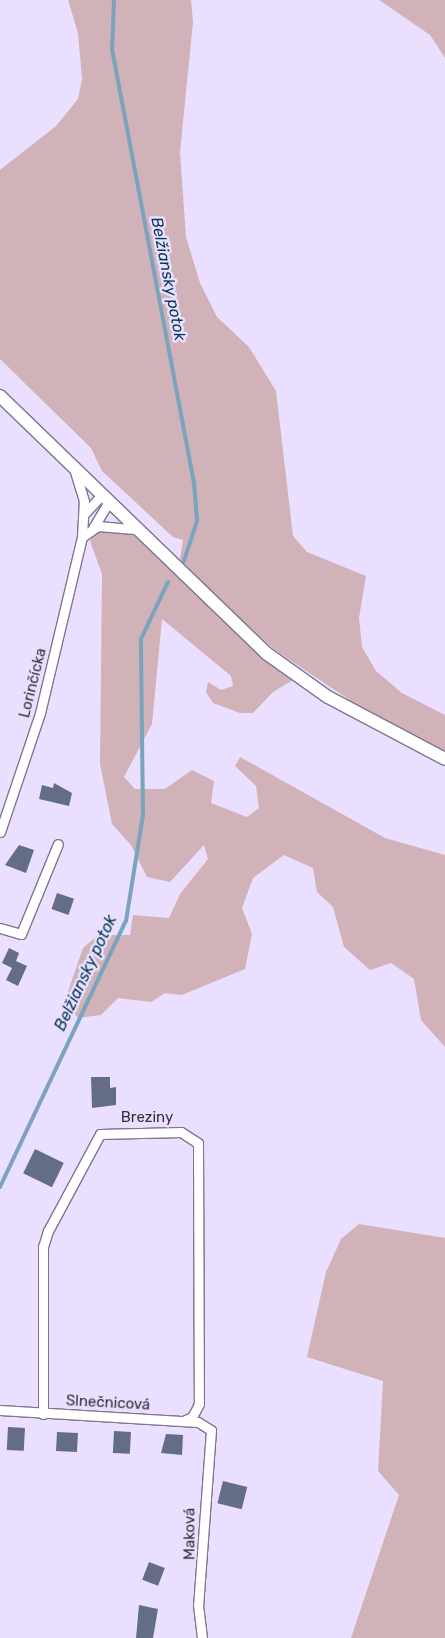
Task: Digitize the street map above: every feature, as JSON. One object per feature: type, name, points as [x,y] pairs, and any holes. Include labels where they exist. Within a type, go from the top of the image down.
[{"type":"main road","points":[[0,396],[240,630],[297,676],[445,759]]},
{"type":"street","name":"Lorinčícka","points":[[0,832],[38,722],[82,537],[84,514],[74,470]]},
{"type":"street","points":[[84,514],[105,500]]},
{"type":"street","points":[[82,537],[93,528],[105,500]]},
{"type":"street","points":[[93,528],[134,528]]},
{"type":"street","points":[[0,928],[21,934],[58,844]]},
{"type":"street","name":"Breziny","points":[[42,1414],[43,1247],[48,1231],[100,1134],[181,1132],[198,1142],[199,1404],[192,1417],[183,1421]]},
{"type":"street","name":"Slnečnicová","points":[[0,1410],[183,1421],[211,1430]]},
{"type":"street","name":"Maková","points":[[202,1638],[198,1605],[211,1430]]},
{"type":"shaded area","points":[[68,0],[191,0],[193,22],[180,152],[186,237],[200,283],[217,317],[249,347],[276,391],[293,536],[307,552],[366,576],[359,618],[362,647],[376,671],[402,693],[445,715],[445,751],[366,711],[275,650],[208,590],[180,559],[183,540],[173,537],[102,471],[91,448],[0,359],[0,170],[56,126],[78,99],[82,79],[78,33]]},
{"type":"shaded area","points":[[379,0],[445,0],[445,58],[430,35]]},
{"type":"shaded area","points":[[117,529],[131,533],[293,680],[273,692],[253,713],[240,713],[213,703],[206,692],[208,682],[221,690],[233,686],[231,676],[162,619],[152,724],[124,777],[135,789],[165,789],[192,770],[214,781],[211,803],[247,817],[259,808],[256,786],[235,766],[240,757],[385,838],[445,855],[445,1047],[421,1020],[414,979],[391,963],[370,970],[344,947],[333,907],[317,892],[313,868],[284,855],[253,878],[242,908],[252,934],[245,969],[182,995],[165,993],[151,1002],[118,998],[101,1015],[78,1018],[64,1003],[83,948],[98,935],[130,935],[133,915],[169,918],[180,894],[208,859],[204,845],[170,882],[147,877],[131,845],[112,824],[100,764],[102,574],[90,541],[97,531]]},
{"type":"shaded area","points":[[359,1224],[445,1238],[445,1638],[351,1638],[399,1495],[378,1471],[383,1381],[307,1357],[326,1272],[341,1239]]},
{"type":"building","points":[[54,783],[72,793],[69,806],[39,799],[42,785],[53,788]]},
{"type":"building","points":[[19,845],[34,850],[26,873],[5,865]]},
{"type":"building","points":[[57,893],[74,899],[68,915],[51,909]]},
{"type":"building","points":[[9,948],[19,953],[16,961],[27,966],[18,986],[6,980],[12,968],[2,963]]},
{"type":"building","points":[[91,1077],[110,1077],[110,1088],[116,1087],[116,1105],[92,1108]]},
{"type":"building","points":[[35,1149],[64,1163],[52,1187],[23,1173]]},
{"type":"building","points":[[8,1427],[25,1428],[24,1451],[7,1450]]},
{"type":"building","points":[[114,1431],[131,1432],[130,1454],[113,1453]]},
{"type":"building","points":[[57,1432],[78,1433],[77,1452],[56,1451]]},
{"type":"building","points":[[166,1434],[183,1435],[182,1455],[161,1453]]},
{"type":"building","points":[[223,1481],[247,1487],[242,1509],[217,1503]]},
{"type":"building","points":[[149,1562],[165,1568],[158,1586],[142,1580]]},
{"type":"building","points":[[139,1605],[158,1609],[153,1638],[136,1638]]},
{"type":"waterway","name":"Belžiansky potok","points":[[114,0],[112,49],[194,484],[197,521],[184,561]]},
{"type":"waterway","name":"Belžiansky potok","points":[[0,1187],[126,921],[143,815],[141,639],[168,582]]}]
